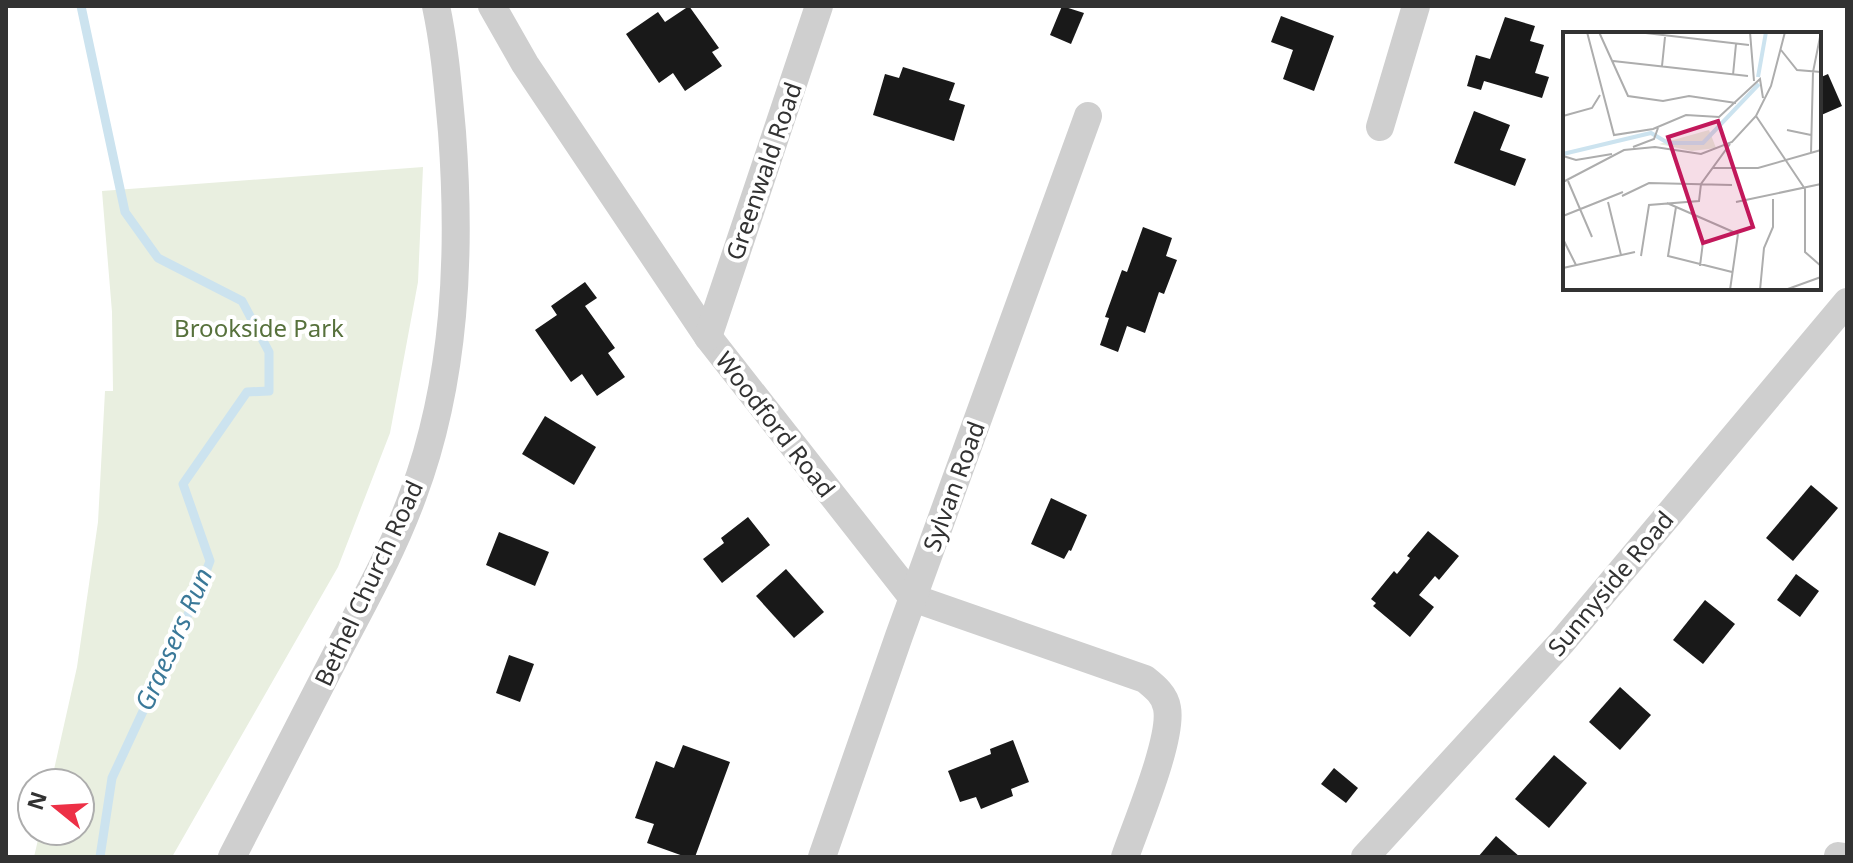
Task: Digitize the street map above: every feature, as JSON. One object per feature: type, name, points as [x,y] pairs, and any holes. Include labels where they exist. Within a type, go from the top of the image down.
[{"type":"street","name":"Bethel Church Road","points":[[232,857],[370,590],[413,497],[434,432],[449,352],[455,263],[455,174],[445,49],[436,6]]},
{"type":"street","name":"Woodford Road","points":[[492,6],[525,64],[708,337],[913,598]]},
{"type":"street","name":"Greenwald Road","points":[[708,337],[819,6]]},
{"type":"street","points":[[1380,127],[1416,6]]},
{"type":"street","name":"Sylvan Road","points":[[822,857],[1088,116]]},
{"type":"street","name":"Sunnyside Road","points":[[1365,857],[1562,642],[1847,302]]},
{"type":"street","points":[[913,598],[1145,679],[1160,692],[1167,709],[1165,739],[1125,857]]},
{"type":"green space","name":"Brookside Park","points":[[423,167],[418,282],[390,433],[338,567],[172,857],[34,857],[36,847],[96,847],[96,767],[55,767],[77,667],[98,522],[105,391],[113,391],[112,312],[102,191]]},
{"type":"building","points":[[689,6],[719,48],[712,52],[722,66],[685,91],[673,73],[659,83],[626,34],[658,12],[665,22]]},
{"type":"building","points":[[1062,6],[1084,13],[1071,44],[1050,35]]},
{"type":"building","points":[[1281,16],[1334,36],[1314,91],[1283,79],[1293,50],[1271,42]]},
{"type":"building","points":[[1505,17],[1535,26],[1530,41],[1544,45],[1535,73],[1549,77],[1542,98],[1484,81],[1481,90],[1467,86],[1476,55],[1490,59]]},
{"type":"building","points":[[903,67],[955,83],[949,100],[965,105],[954,141],[873,115],[885,74],[899,78]]},
{"type":"building","points":[[1828,74],[1842,106],[1821,115],[1821,77]]},
{"type":"building","points":[[1474,111],[1510,125],[1500,150],[1526,159],[1515,186],[1454,163]]},
{"type":"building","points":[[1143,227],[1172,238],[1166,256],[1177,260],[1164,294],[1159,292],[1145,333],[1127,326],[1118,352],[1100,345],[1109,318],[1105,317],[1122,270],[1127,272]]},
{"type":"building","points":[[585,282],[597,298],[585,306],[615,348],[608,353],[625,377],[597,396],[582,374],[571,382],[535,330],[557,315],[551,306]]},
{"type":"building","points":[[545,416],[596,447],[574,485],[522,454]]},
{"type":"building","points":[[1811,485],[1838,508],[1793,561],[1766,538]]},
{"type":"building","points":[[1051,498],[1087,515],[1071,551],[1064,559],[1031,544]]},
{"type":"building","points":[[748,517],[770,545],[722,583],[703,559],[724,543],[721,538]]},
{"type":"building","points":[[1428,531],[1459,556],[1439,580],[1435,576],[1419,595],[1434,607],[1410,637],[1373,606],[1376,603],[1371,599],[1394,571],[1397,574],[1410,558],[1407,556]]},
{"type":"building","points":[[499,532],[549,552],[535,586],[486,565]]},
{"type":"building","points":[[786,569],[824,612],[794,638],[756,596]]},
{"type":"building","points":[[1796,574],[1819,591],[1800,617],[1777,600]]},
{"type":"building","points":[[1705,600],[1735,624],[1703,664],[1673,640]]},
{"type":"building","points":[[509,655],[534,664],[520,702],[496,693]]},
{"type":"building","points":[[1620,687],[1651,715],[1620,750],[1589,722]]},
{"type":"building","points":[[1013,740],[1029,782],[1011,789],[1013,796],[981,809],[976,797],[960,802],[948,771],[991,754],[990,749]]},
{"type":"building","points":[[683,745],[730,762],[695,857],[686,857],[647,843],[654,824],[635,818],[656,761],[674,768]]},
{"type":"building","points":[[1554,755],[1587,783],[1549,828],[1515,799]]},
{"type":"building","points":[[1334,768],[1358,788],[1346,803],[1321,784]]},
{"type":"building","points":[[1496,836],[1520,857],[1478,857]]},
{"type":"waterway","name":"Graesers Run","points":[[81,6],[125,212],[158,258],[242,301],[269,352],[269,391],[247,392],[183,484],[210,561],[112,778],[100,857]]}]
